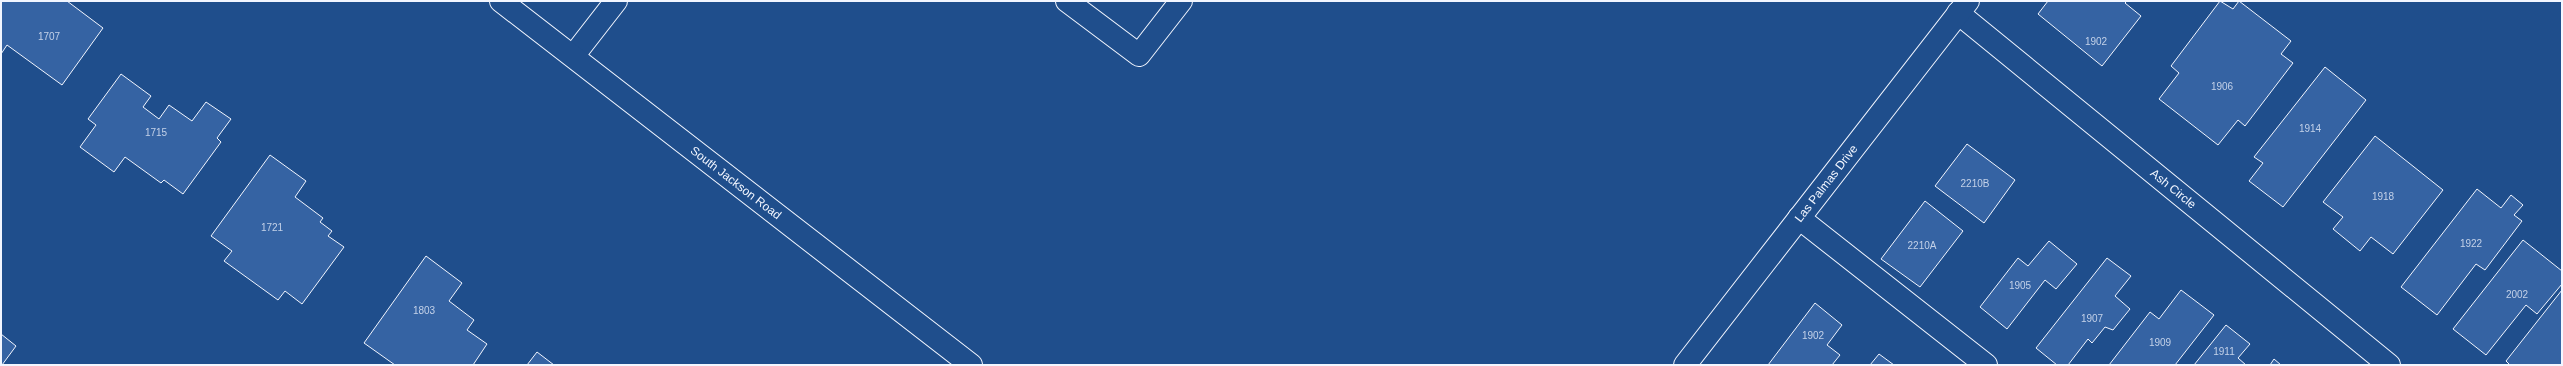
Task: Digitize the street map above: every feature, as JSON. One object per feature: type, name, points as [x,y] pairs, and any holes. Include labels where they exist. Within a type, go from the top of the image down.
[{"type":"street","name":"South Jackson Road","points":[[501,1],[574,55],[971,365]]},
{"type":"street","points":[[574,55],[616,1]]},
{"type":"street","points":[[1067,1],[1139,55],[1181,1]]},
{"type":"street","name":"Las Palmas Drive","points":[[1685,365],[1963,7]]},
{"type":"street","name":"Ash Circle","points":[[1963,7],[2389,365]]},
{"type":"street","points":[[1799,218],[1986,365]]},
{"type":"building","points":[[1,1],[67,1],[103,28],[62,85],[7,45],[1,54]]},
{"type":"building","points":[[2048,1],[2127,1],[2125,3],[2141,16],[2102,66],[2038,14]]},
{"type":"building","points":[[2220,1],[2233,9],[2239,1],[2291,41],[2281,54],[2293,63],[2245,126],[2238,120],[2218,145],[2159,99],[2179,73],[2171,66]]},
{"type":"building","points":[[2325,67],[2366,100],[2283,207],[2249,181],[2263,163],[2254,157]]},
{"type":"building","points":[[121,74],[151,96],[143,107],[159,119],[169,105],[192,121],[206,102],[231,119],[217,138],[221,142],[183,194],[164,180],[161,183],[125,157],[114,172],[80,147],[96,125],[88,119]]},
{"type":"building","points":[[2375,136],[2443,190],[2393,254],[2371,237],[2360,251],[2333,229],[2343,217],[2323,202]]},
{"type":"building","points":[[1967,144],[2015,180],[1984,223],[1935,186]]},
{"type":"building","points":[[270,155],[306,181],[295,197],[323,218],[320,222],[332,231],[328,236],[344,247],[302,304],[285,291],[278,300],[224,261],[232,251],[211,236]]},
{"type":"building","points":[[2477,189],[2501,208],[2511,195],[2523,205],[2514,215],[2522,221],[2485,270],[2476,264],[2437,315],[2401,287]]},
{"type":"building","points":[[1925,201],[1963,231],[1920,287],[1881,259]]},
{"type":"building","points":[[2523,240],[2562,271],[2562,284],[2537,314],[2526,305],[2486,355],[2453,329]]},
{"type":"building","points":[[2049,241],[2077,264],[2056,289],[2045,280],[2007,329],[1980,307],[2018,258],[2028,266]]},
{"type":"building","points":[[426,256],[462,283],[449,301],[474,320],[467,330],[487,344],[473,365],[395,365],[364,343]]},
{"type":"building","points":[[2107,258],[2131,276],[2115,296],[2130,309],[2113,330],[2105,327],[2092,343],[2088,339],[2068,365],[2057,365],[2036,348]]},
{"type":"building","points":[[2181,290],[2214,315],[2175,365],[2109,365],[2150,312],[2159,319]]},
{"type":"building","points":[[2562,290],[2562,365],[2510,365],[2506,361]]},
{"type":"building","points":[[1815,303],[1842,325],[1827,345],[1840,355],[1832,365],[1768,365]]},
{"type":"building","points":[[2226,325],[2250,344],[2238,358],[2246,365],[2194,365]]},
{"type":"building","points":[[1,334],[16,346],[2,365],[1,365]]},
{"type":"building","points":[[537,352],[554,365],[527,365]]},
{"type":"building","points":[[1879,354],[1894,365],[1870,365]]},
{"type":"building","points":[[2274,359],[2281,365],[2270,365]]}]
